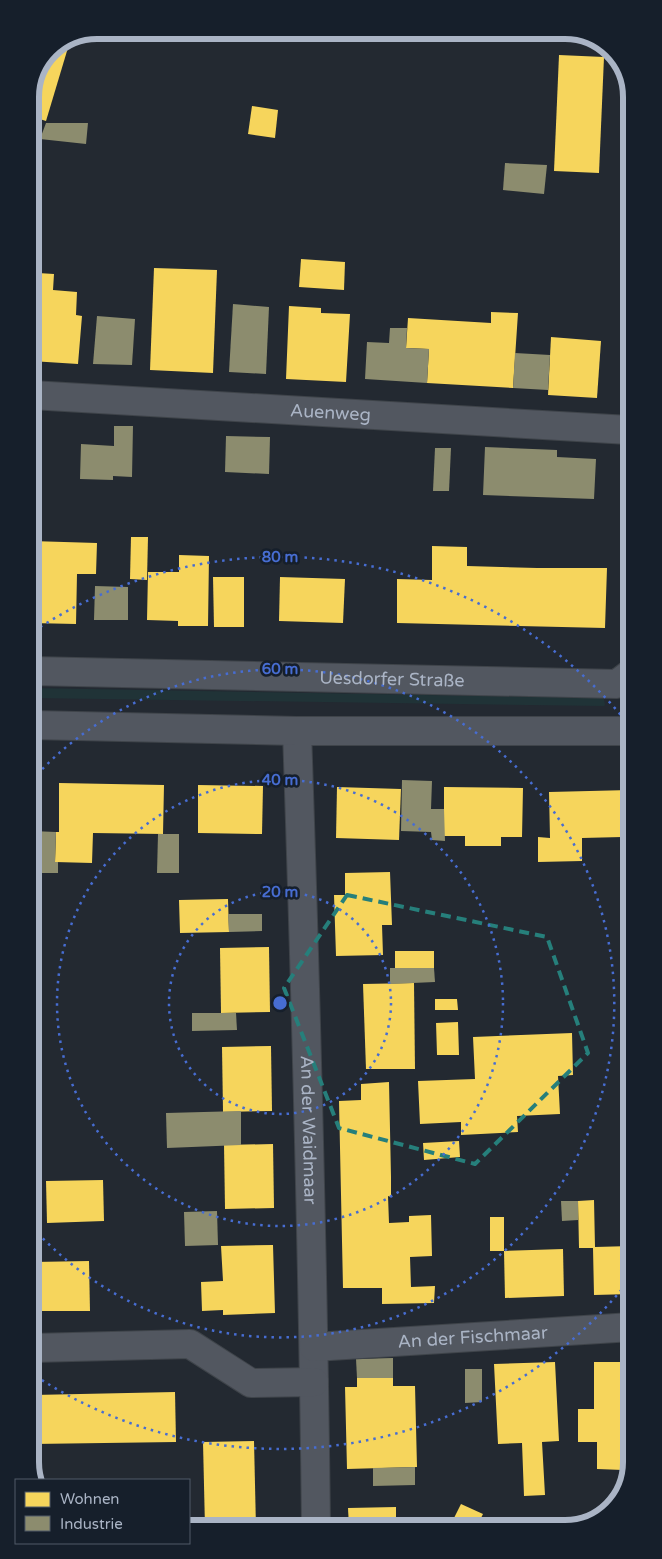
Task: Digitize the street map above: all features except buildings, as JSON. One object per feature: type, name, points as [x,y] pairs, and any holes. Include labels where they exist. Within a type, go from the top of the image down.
[{"type":"street","name":"Auenweg","points":[[39,395],[623,430]]},
{"type":"street","name":"Uesdorfer Straße","points":[[39,671],[618,684],[623,680]]},
{"type":"street","points":[[39,725],[297,731],[623,731]]},
{"type":"street","name":"An der Waidmaar","points":[[297,731],[304,923],[314,1347],[316,1520]]},
{"type":"street","name":"An der Fischmaar","points":[[314,1347],[623,1328]]},
{"type":"street","points":[[39,1348],[190,1344],[251,1383],[314,1382]]},
{"type":"highlighted area","points":[[347,895],[547,937],[588,1053],[475,1164],[339,1128],[284,988]]},
{"type":"green space","points":[[39,688],[601,698],[604,699],[604,706],[39,698]]}]
